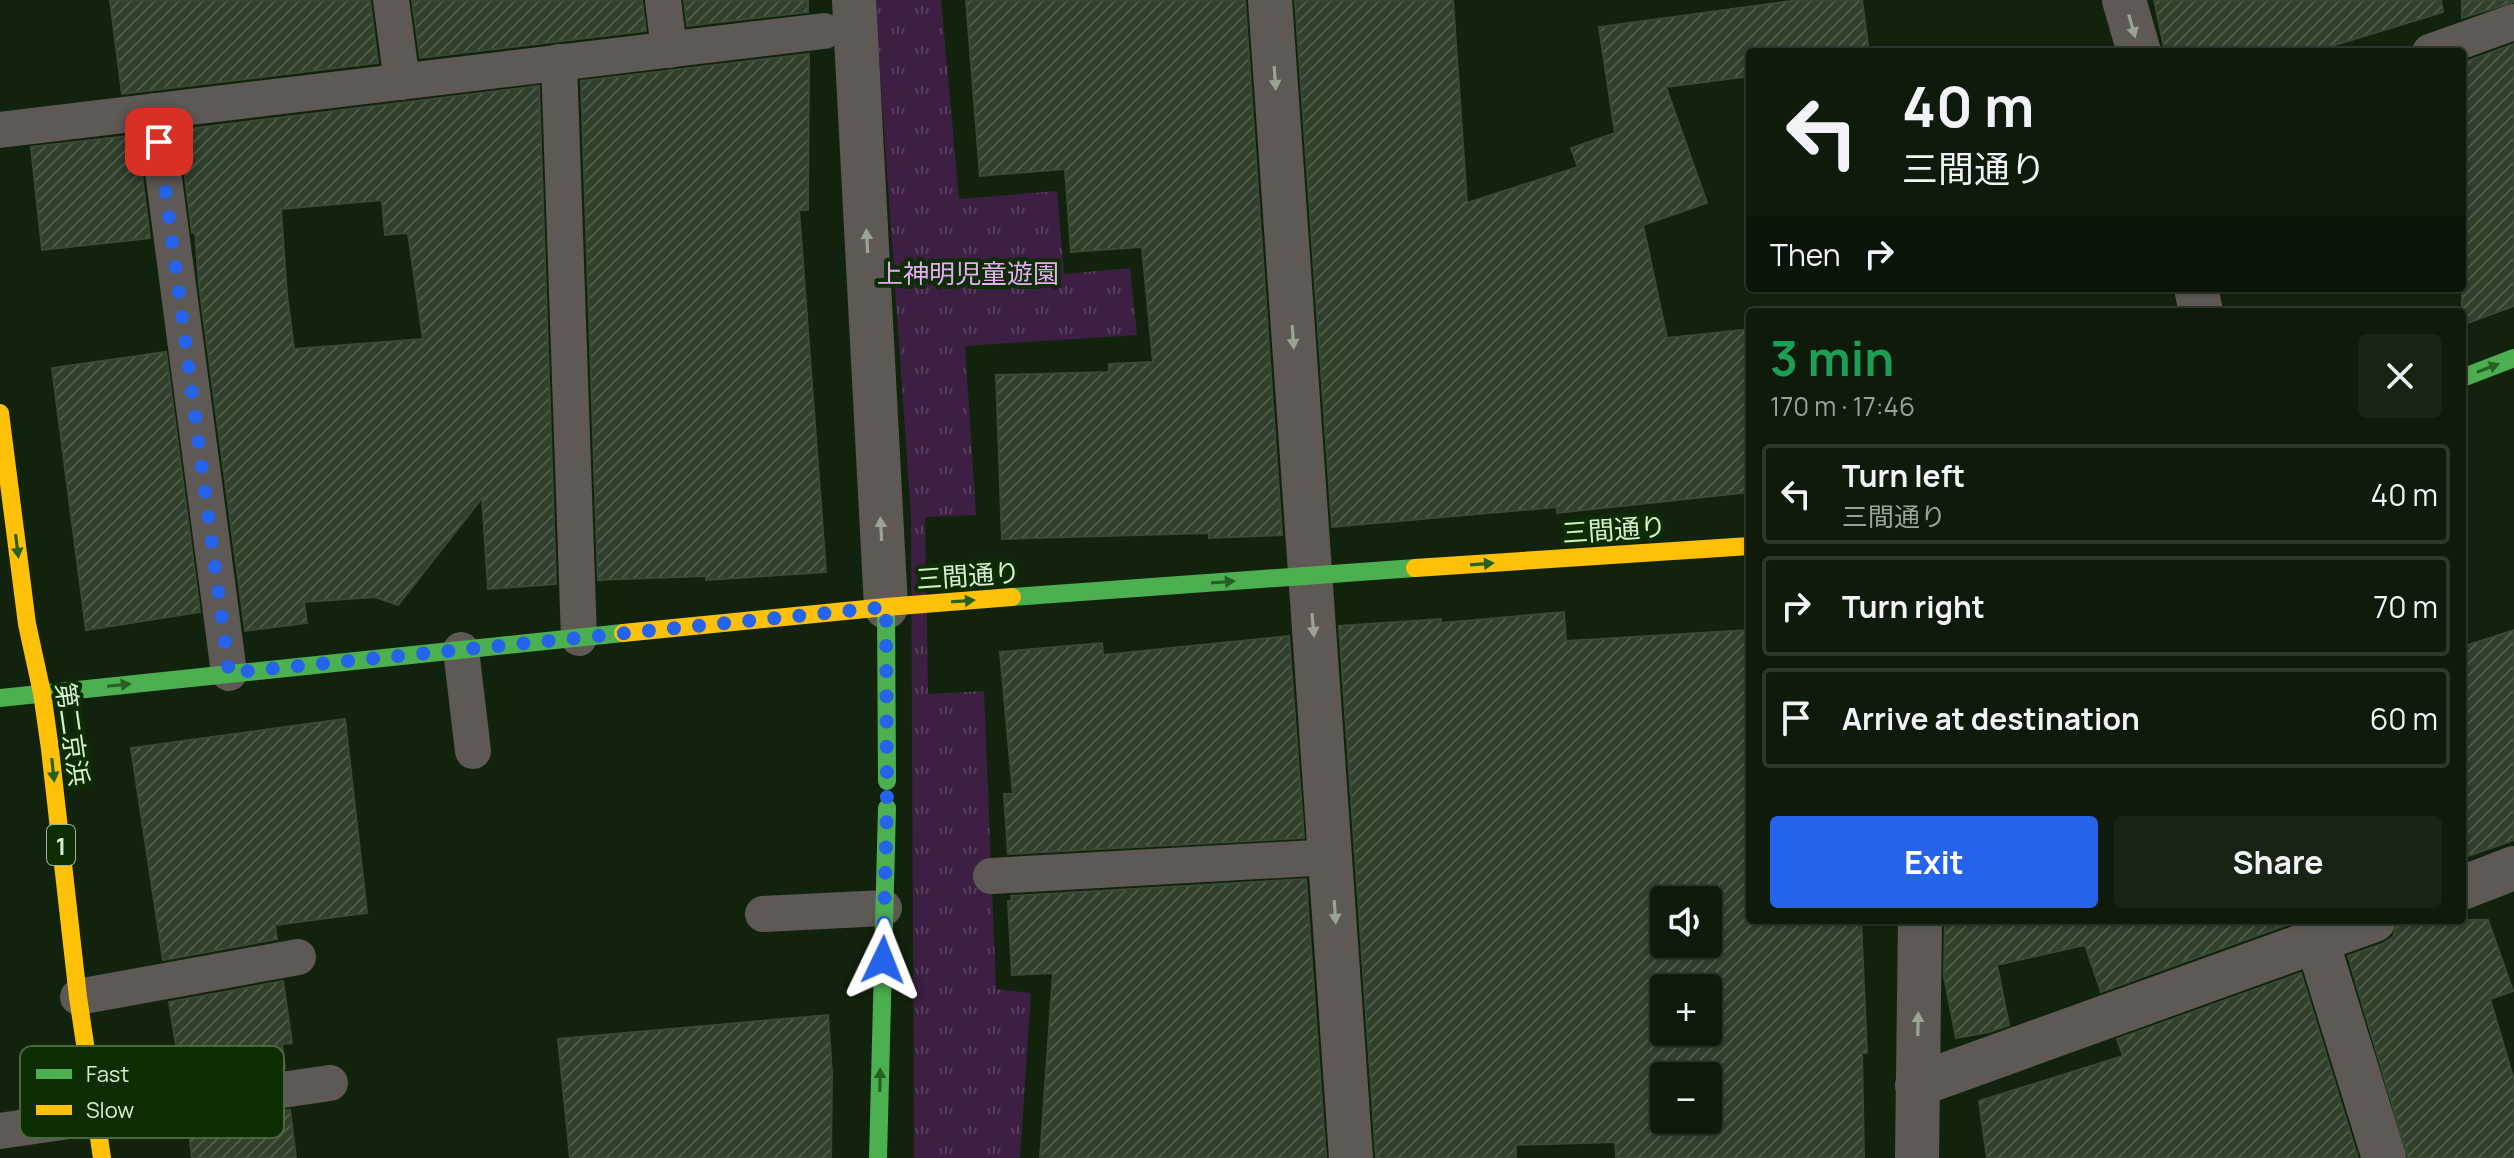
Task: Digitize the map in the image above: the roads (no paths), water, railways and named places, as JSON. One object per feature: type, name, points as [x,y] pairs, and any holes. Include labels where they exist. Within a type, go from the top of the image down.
[{"type":"main road","points":[[2466,376],[2514,358]]},
{"type":"main road","name":"第二京浜","points":[[0,413],[27,624],[42,693],[85,1046]]},
{"type":"main road","name":"三間通り","points":[[0,698],[886,607],[1746,546]]},
{"type":"main road","points":[[878,1158],[887,794],[886,607]]},
{"type":"main road","name":"第二京浜","points":[[99,1138],[102,1158]]},
{"type":"street","points":[[854,0],[886,607]]},
{"type":"street","points":[[1270,0],[1351,1158]]},
{"type":"street","points":[[2124,0],[2138,48]]},
{"type":"street","points":[[2466,886],[2514,868]]},
{"type":"street","points":[[1917,1158],[1920,924]]},
{"type":"street","points":[[1917,1085],[2363,924]]},
{"type":"street","points":[[2317,941],[2384,1158]]},
{"type":"lane","points":[[391,0],[402,82]]},
{"type":"lane","points":[[663,0],[669,50]]},
{"type":"lane","points":[[2441,48],[2514,22]]},
{"type":"lane","points":[[0,130],[824,31]]},
{"type":"lane","points":[[559,62],[579,638]]},
{"type":"lane","points":[[155,111],[229,673]]},
{"type":"lane","points":[[461,650],[473,751]]},
{"type":"lane","points":[[991,876],[1332,857]]},
{"type":"lane","points":[[763,914],[884,908]]},
{"type":"lane","points":[[78,997],[298,957]]},
{"type":"lane","points":[[284,1089],[330,1083]]},
{"type":"lane","points":[[0,1131],[20,1128]]},
{"type":"park label","name":"上神明児童遊園","points":[[968,273]]}]
